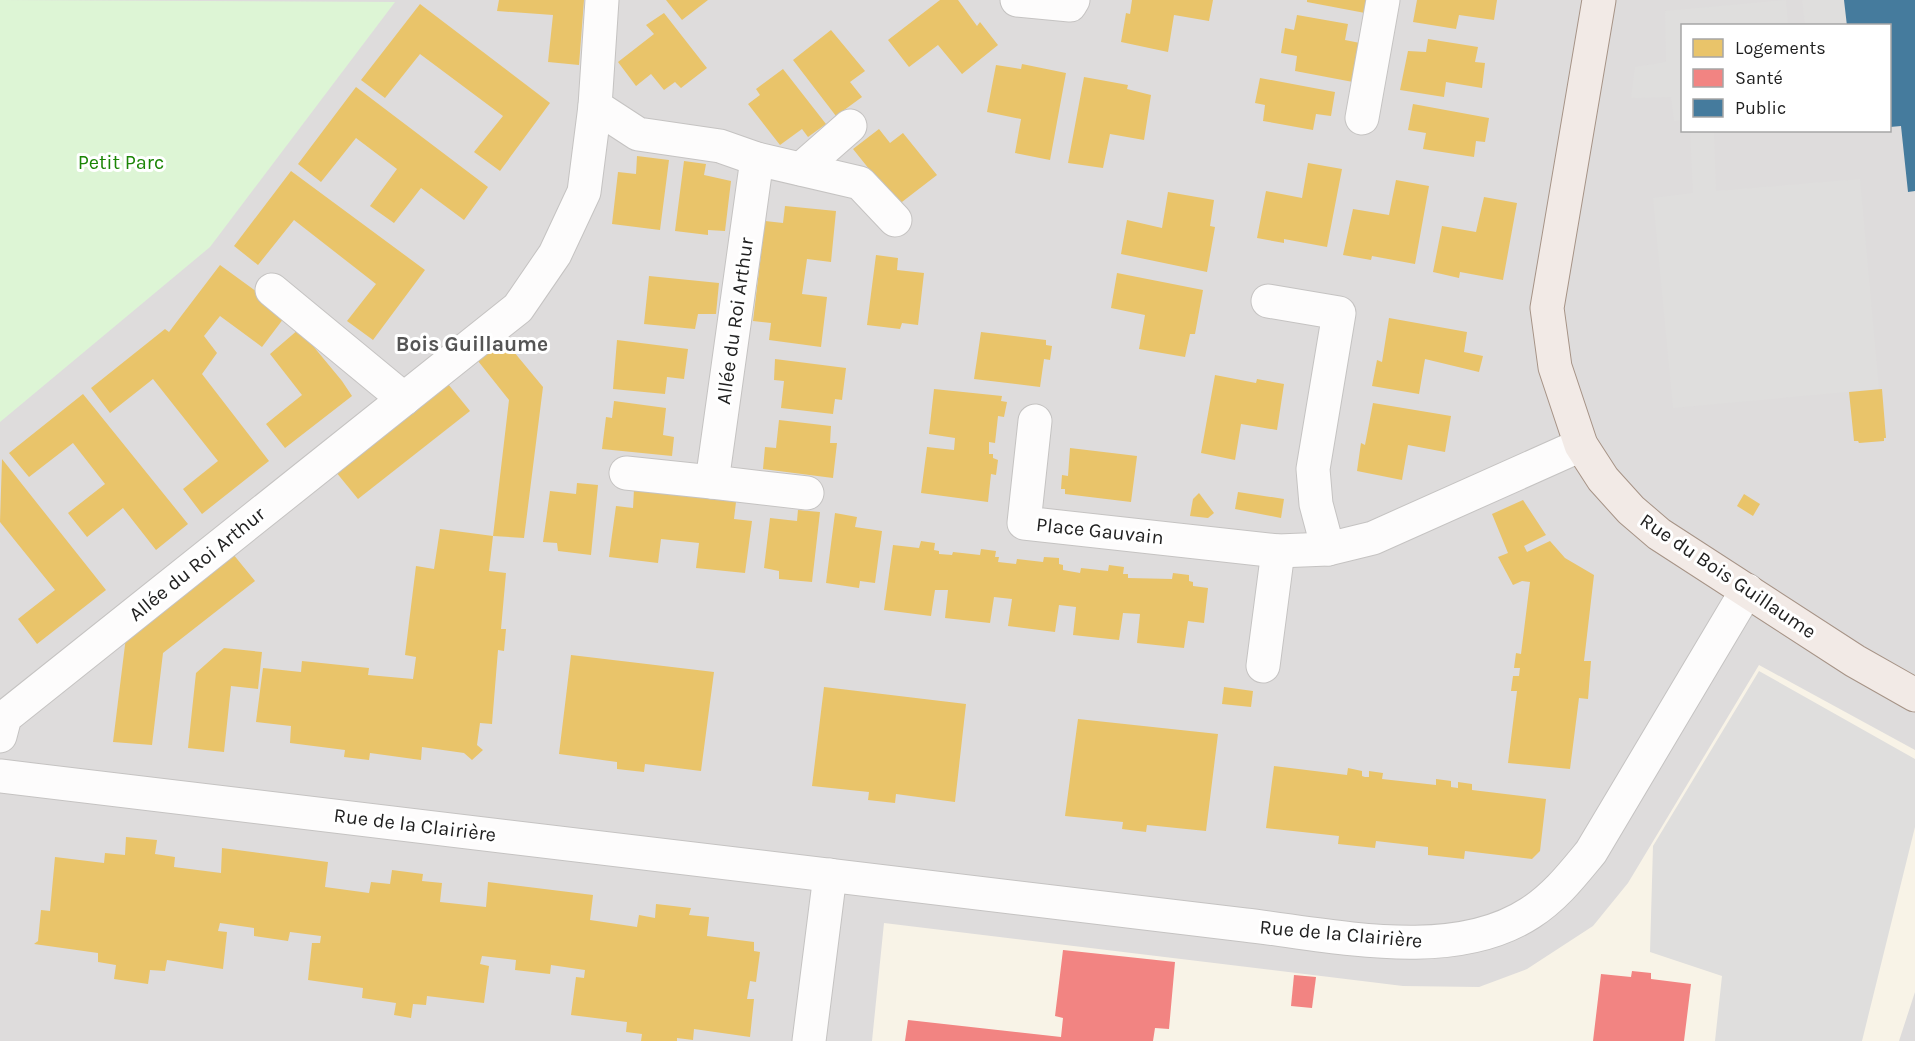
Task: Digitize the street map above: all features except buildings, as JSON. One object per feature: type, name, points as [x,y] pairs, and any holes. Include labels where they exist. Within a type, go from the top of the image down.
[{"type":"main road","name":"Rue du Bois Guillaume","points":[[1599,0],[1547,308],[1555,367],[1581,445],[1604,479],[1631,510],[1659,534],[1855,661],[1915,695]]},
{"type":"street","name":"Allée du Roi Arthur","points":[[0,736],[5,717],[518,308],[555,254],[584,192],[595,106],[602,0]]},
{"type":"street","points":[[1017,0],[1070,5],[1073,0]]},
{"type":"street","points":[[1362,118],[1383,0]]},
{"type":"street","points":[[595,106],[638,134],[720,146],[757,159],[860,183],[895,220]]},
{"type":"street","points":[[801,169],[850,126]]},
{"type":"street","name":"Allée du Roi Arthur","points":[[712,482],[757,159]]},
{"type":"street","points":[[272,290],[404,399]]},
{"type":"street","points":[[1268,301],[1339,313],[1313,469],[1316,504],[1328,549]]},
{"type":"street","name":"Place Gauvain","points":[[1035,421],[1024,523],[1278,551],[1328,549],[1373,538],[1581,445]]},
{"type":"street","points":[[626,473],[807,493]]},
{"type":"street","points":[[1263,666],[1278,551]]},
{"type":"street","name":"Rue de la Clairière","points":[[0,776],[1409,943],[1453,942],[1491,931],[1529,914],[1560,889],[1591,852],[1747,590]]},
{"type":"street","points":[[809,1041],[830,875]]},
{"type":"shaded area","points":[[0,0],[1915,0],[1915,1041],[0,1041]]},
{"type":"shaded area","points":[[1786,0],[1788,24],[1681,24],[1681,120],[1674,121],[1671,97],[1631,98],[1635,67],[1666,62],[1665,11]]},
{"type":"shaded area","points":[[1802,0],[1844,0],[1847,24],[1805,24]]},
{"type":"shaded area","points":[[1690,132],[1714,132],[1716,191],[1860,179],[1879,389],[1673,408],[1653,198],[1693,193]]},
{"type":"shaded area","points":[[1759,665],[1915,750],[1915,992],[1899,1041],[872,1041],[884,923],[1403,986],[1479,987],[1527,969],[1593,926],[1628,883]]},
{"type":"shaded area","points":[[1759,671],[1915,759],[1915,827],[1862,1041],[1715,1041],[1722,976],[1650,952],[1653,846]]},
{"type":"green space","name":"Petit Parc","points":[[0,0],[395,2],[210,247],[0,422]]},
{"type":"district","name":"Bois Guillaume","points":[[472,344]]}]
